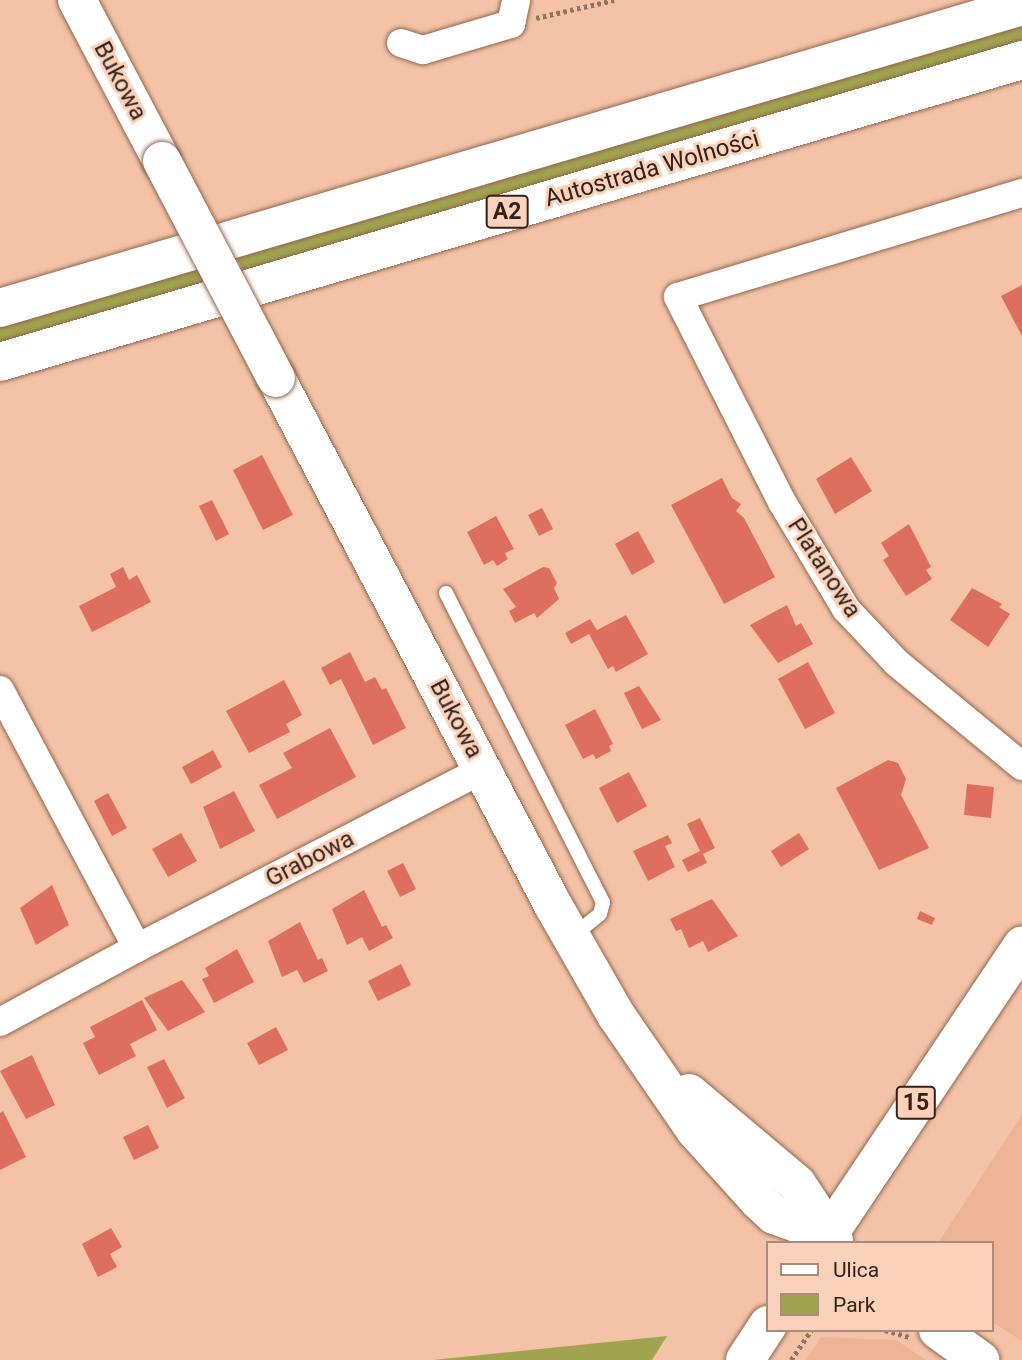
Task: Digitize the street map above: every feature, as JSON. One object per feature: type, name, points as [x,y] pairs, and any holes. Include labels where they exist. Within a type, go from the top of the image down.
[{"type":"main road","name":"Bukowa","points":[[77,0],[571,937],[695,1130],[774,1215],[829,1240]]},
{"type":"main road","name":"Autostrada Wolności","points":[[0,307],[1022,6]]},
{"type":"main road","name":"Autostrada Wolności","points":[[0,362],[1022,60]]},
{"type":"main road","name":"15","points":[[829,1240],[1022,946]]},
{"type":"main road","points":[[745,1360],[766,1328]]},
{"type":"main road","points":[[941,1332],[980,1360]]},
{"type":"street","points":[[401,43],[423,50],[514,12]]},
{"type":"street","name":"Platanowa","points":[[1022,193],[678,297],[782,502],[846,609],[897,663],[1022,766]]},
{"type":"street","points":[[0,691],[138,948]]},
{"type":"street","name":"Grabowa","points":[[0,1022],[482,770]]},
{"type":"lane","points":[[446,593],[603,902],[595,919],[571,937]]},
{"type":"path","points":[[514,12],[614,0]]},
{"type":"path","points":[[791,1360],[810,1332]]},
{"type":"shaded area","points":[[1022,1115],[1022,1341],[994,1323],[994,1241],[939,1241]]},
{"type":"shaded area","points":[[821,1337],[896,1340],[926,1360],[806,1360]]},
{"type":"green space","points":[[1022,22],[1022,43],[245,273],[235,255]]},
{"type":"green space","points":[[197,266],[207,286],[0,346],[0,324]]},
{"type":"green space","points":[[667,1336],[652,1360],[433,1360]]},
{"type":"building","points":[[1022,285],[1022,336],[1001,296]]},
{"type":"building","points":[[262,455],[293,515],[263,530],[233,470]]},
{"type":"building","points":[[851,457],[872,491],[835,514],[816,479]]},
{"type":"building","points":[[722,478],[732,498],[741,504],[736,511],[744,518],[775,577],[724,604],[671,505]]},
{"type":"building","points":[[212,500],[229,534],[216,541],[199,506]]},
{"type":"building","points":[[542,508],[553,529],[539,536],[528,515]]},
{"type":"building","points":[[496,516],[514,549],[505,553],[508,559],[497,566],[493,560],[484,565],[467,532]]},
{"type":"building","points":[[909,524],[931,567],[926,570],[932,579],[906,596],[883,560],[889,556],[881,543]]},
{"type":"building","points":[[638,531],[655,562],[632,575],[615,544]]},
{"type":"building","points":[[123,567],[129,580],[137,575],[151,602],[92,632],[79,606],[116,587],[110,574]]},
{"type":"building","points":[[543,567],[549,568],[557,583],[554,588],[559,599],[537,618],[534,613],[515,623],[509,611],[516,607],[503,589]]},
{"type":"building","points":[[972,588],[1002,604],[999,607],[1010,614],[988,647],[950,620]]},
{"type":"building","points":[[787,605],[796,626],[801,623],[813,644],[778,663],[750,625]]},
{"type":"building","points":[[626,615],[648,654],[616,672],[613,666],[608,669],[589,634],[571,644],[565,633],[590,619],[597,630]]},
{"type":"building","points":[[350,652],[365,682],[375,677],[382,690],[386,688],[406,728],[373,745],[341,679],[330,685],[321,668]]},
{"type":"building","points":[[808,662],[835,713],[805,729],[778,679]]},
{"type":"building","points":[[284,680],[302,715],[286,724],[290,732],[249,753],[226,711]]},
{"type":"building","points":[[639,686],[661,720],[642,729],[624,693]]},
{"type":"building","points":[[595,709],[613,744],[609,746],[611,751],[596,759],[593,754],[583,759],[565,725]]},
{"type":"building","points":[[330,728],[356,777],[277,819],[259,785],[292,768],[283,753]]},
{"type":"building","points":[[213,750],[222,767],[191,784],[182,767]]},
{"type":"building","points":[[888,760],[898,763],[906,779],[901,795],[929,848],[879,870],[836,788]]},
{"type":"building","points":[[629,772],[647,806],[617,823],[599,788]]},
{"type":"building","points":[[967,784],[994,787],[991,818],[964,815]]},
{"type":"building","points":[[234,791],[255,831],[220,849],[203,807]]},
{"type":"building","points":[[108,793],[127,828],[112,836],[94,801]]},
{"type":"building","points":[[700,818],[715,848],[703,854],[707,863],[688,872],[682,860],[700,851],[687,824]]},
{"type":"building","points":[[181,833],[197,861],[168,877],[152,849]]},
{"type":"building","points":[[799,833],[809,849],[781,867],[771,851]]},
{"type":"building","points":[[668,835],[672,843],[665,846],[675,867],[648,881],[633,851]]},
{"type":"building","points":[[403,863],[416,889],[400,897],[387,871]]},
{"type":"building","points":[[52,885],[69,925],[36,945],[20,908]]},
{"type":"building","points":[[364,890],[382,927],[386,925],[393,938],[369,951],[362,937],[347,945],[332,909]]},
{"type":"building","points":[[712,899],[738,936],[708,952],[703,941],[689,948],[681,929],[676,931],[670,919]]},
{"type":"building","points":[[920,911],[935,918],[932,925],[917,919]]},
{"type":"building","points":[[300,922],[318,960],[322,958],[328,971],[304,983],[297,970],[282,977],[268,941]]},
{"type":"building","points":[[237,949],[254,982],[214,1003],[202,979],[209,976],[205,968]]},
{"type":"building","points":[[401,964],[411,985],[378,1001],[368,981]]},
{"type":"building","points":[[182,980],[205,1012],[168,1031],[144,998]]},
{"type":"building","points":[[142,1000],[157,1030],[130,1044],[136,1056],[99,1075],[83,1043],[95,1037],[90,1027]]},
{"type":"building","points":[[276,1027],[288,1050],[259,1065],[247,1043]]},
{"type":"building","points":[[32,1055],[55,1105],[26,1119],[0,1071]]},
{"type":"building","points":[[164,1059],[185,1098],[167,1108],[147,1067]]},
{"type":"building","points":[[3,1111],[26,1157],[0,1170],[0,1113]]},
{"type":"building","points":[[148,1125],[159,1148],[134,1160],[123,1137]]},
{"type":"building","points":[[111,1228],[122,1247],[110,1254],[117,1267],[98,1277],[82,1244]]}]
